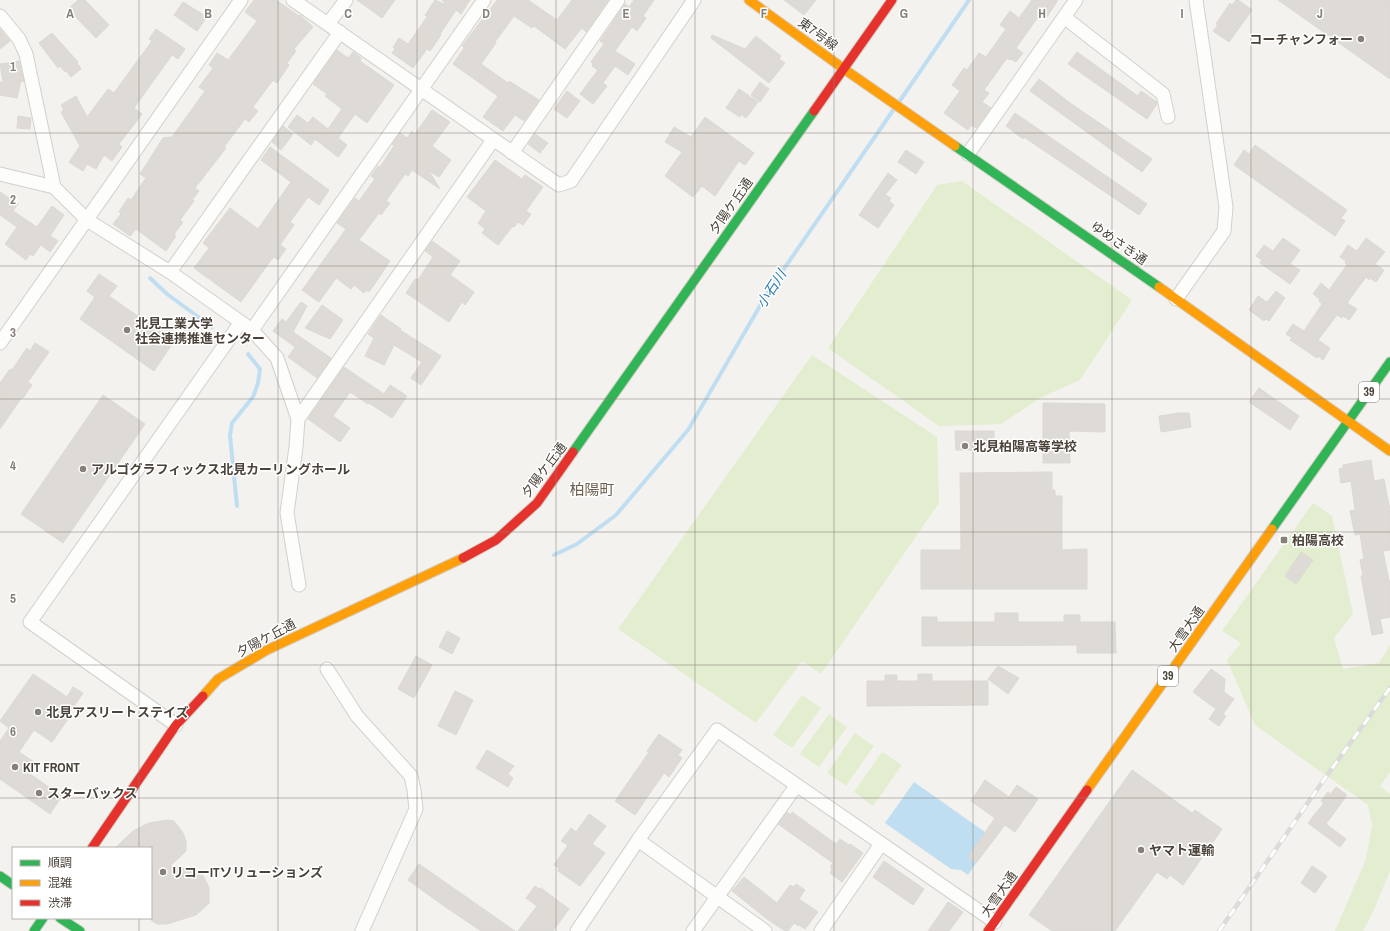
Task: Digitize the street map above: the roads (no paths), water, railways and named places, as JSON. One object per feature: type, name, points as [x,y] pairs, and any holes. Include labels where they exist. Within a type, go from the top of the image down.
[{"type":"main road","name":"東7号線","points":[[749,0],[872,88]]},
{"type":"main road","name":"夕陽ケ丘通","points":[[93,847],[176,725],[218,680],[267,650],[448,566],[496,540],[537,503],[892,0]]},
{"type":"main road","name":"ゆめさき通","points":[[872,88],[1176,299],[1390,451]]},
{"type":"main road","name":"大雪大通","points":[[992,926],[1390,362]]},
{"type":"main road","points":[[0,876],[12,884]]},
{"type":"main road","points":[[34,931],[42,919]]},
{"type":"main road","points":[[62,919],[80,931]]},
{"type":"street","points":[[0,343],[241,0]]},
{"type":"street","points":[[293,0],[559,185],[571,181],[694,0]]},
{"type":"street","points":[[328,24],[346,0]]},
{"type":"street","points":[[252,330],[484,0]]},
{"type":"street","points":[[512,152],[618,0]]},
{"type":"street","points":[[968,154],[1076,0]]},
{"type":"street","points":[[1176,299],[1224,231],[1226,207],[1196,0]]},
{"type":"street","points":[[0,16],[19,39],[26,54],[54,186],[87,220],[170,272],[252,330],[277,358],[298,419],[296,447],[287,512],[299,585]]},
{"type":"street","points":[[1064,17],[1163,94],[1168,116]]},
{"type":"street","points":[[170,272],[340,32]]},
{"type":"street","points":[[298,419],[493,140]]},
{"type":"street","points":[[0,174],[54,186]]},
{"type":"street","points":[[176,725],[30,622],[241,322]]},
{"type":"street","points":[[327,669],[357,716],[411,776],[414,790],[416,809],[362,931]]},
{"type":"street","points":[[577,931],[638,840],[717,730],[881,844],[992,926]]},
{"type":"street","points":[[693,931],[796,786]]},
{"type":"street","points":[[638,840],[765,931]]},
{"type":"street","points":[[821,931],[881,844]]},
{"type":"water","points":[[914,782],[985,832],[968,857],[976,863],[968,875],[961,870],[951,869],[885,823]]},
{"type":"waterway","name":"小石川","points":[[899,102],[969,0]]},
{"type":"waterway","name":"小石川","points":[[554,555],[577,544],[616,515],[688,430],[768,292],[894,109]]},
{"type":"waterway","points":[[150,278],[167,294],[212,327]]},
{"type":"waterway","points":[[237,506],[230,436],[232,423],[253,397],[258,383],[260,369],[248,354]]},
{"type":"railway","points":[[1219,931],[1323,781],[1390,688]]},
{"type":"place","name":"コーチャンフォー","points":[[1361,39]]},
{"type":"place","name":"北見工業大学 社会連携推進センター","points":[[127,330]]},
{"type":"place","name":"北見柏陽高等学校","points":[[965,446]]},
{"type":"place","name":"アルゴグラフィックス北見カーリングホール","points":[[83,469]]},
{"type":"place","name":"柏陽高校","points":[[1284,540]]},
{"type":"place","name":"北見アスリートステイズ","points":[[38,712]]},
{"type":"place","name":"KIT FRONT","points":[[15,767]]},
{"type":"place","name":"スターバックス","points":[[39,793]]},
{"type":"place","name":"ヤマト運輸","points":[[1141,850]]},
{"type":"place","name":"リコーITソリューションズ","points":[[163,872]]},
{"type":"district","name":"柏陽町","points":[[592,489]]}]
